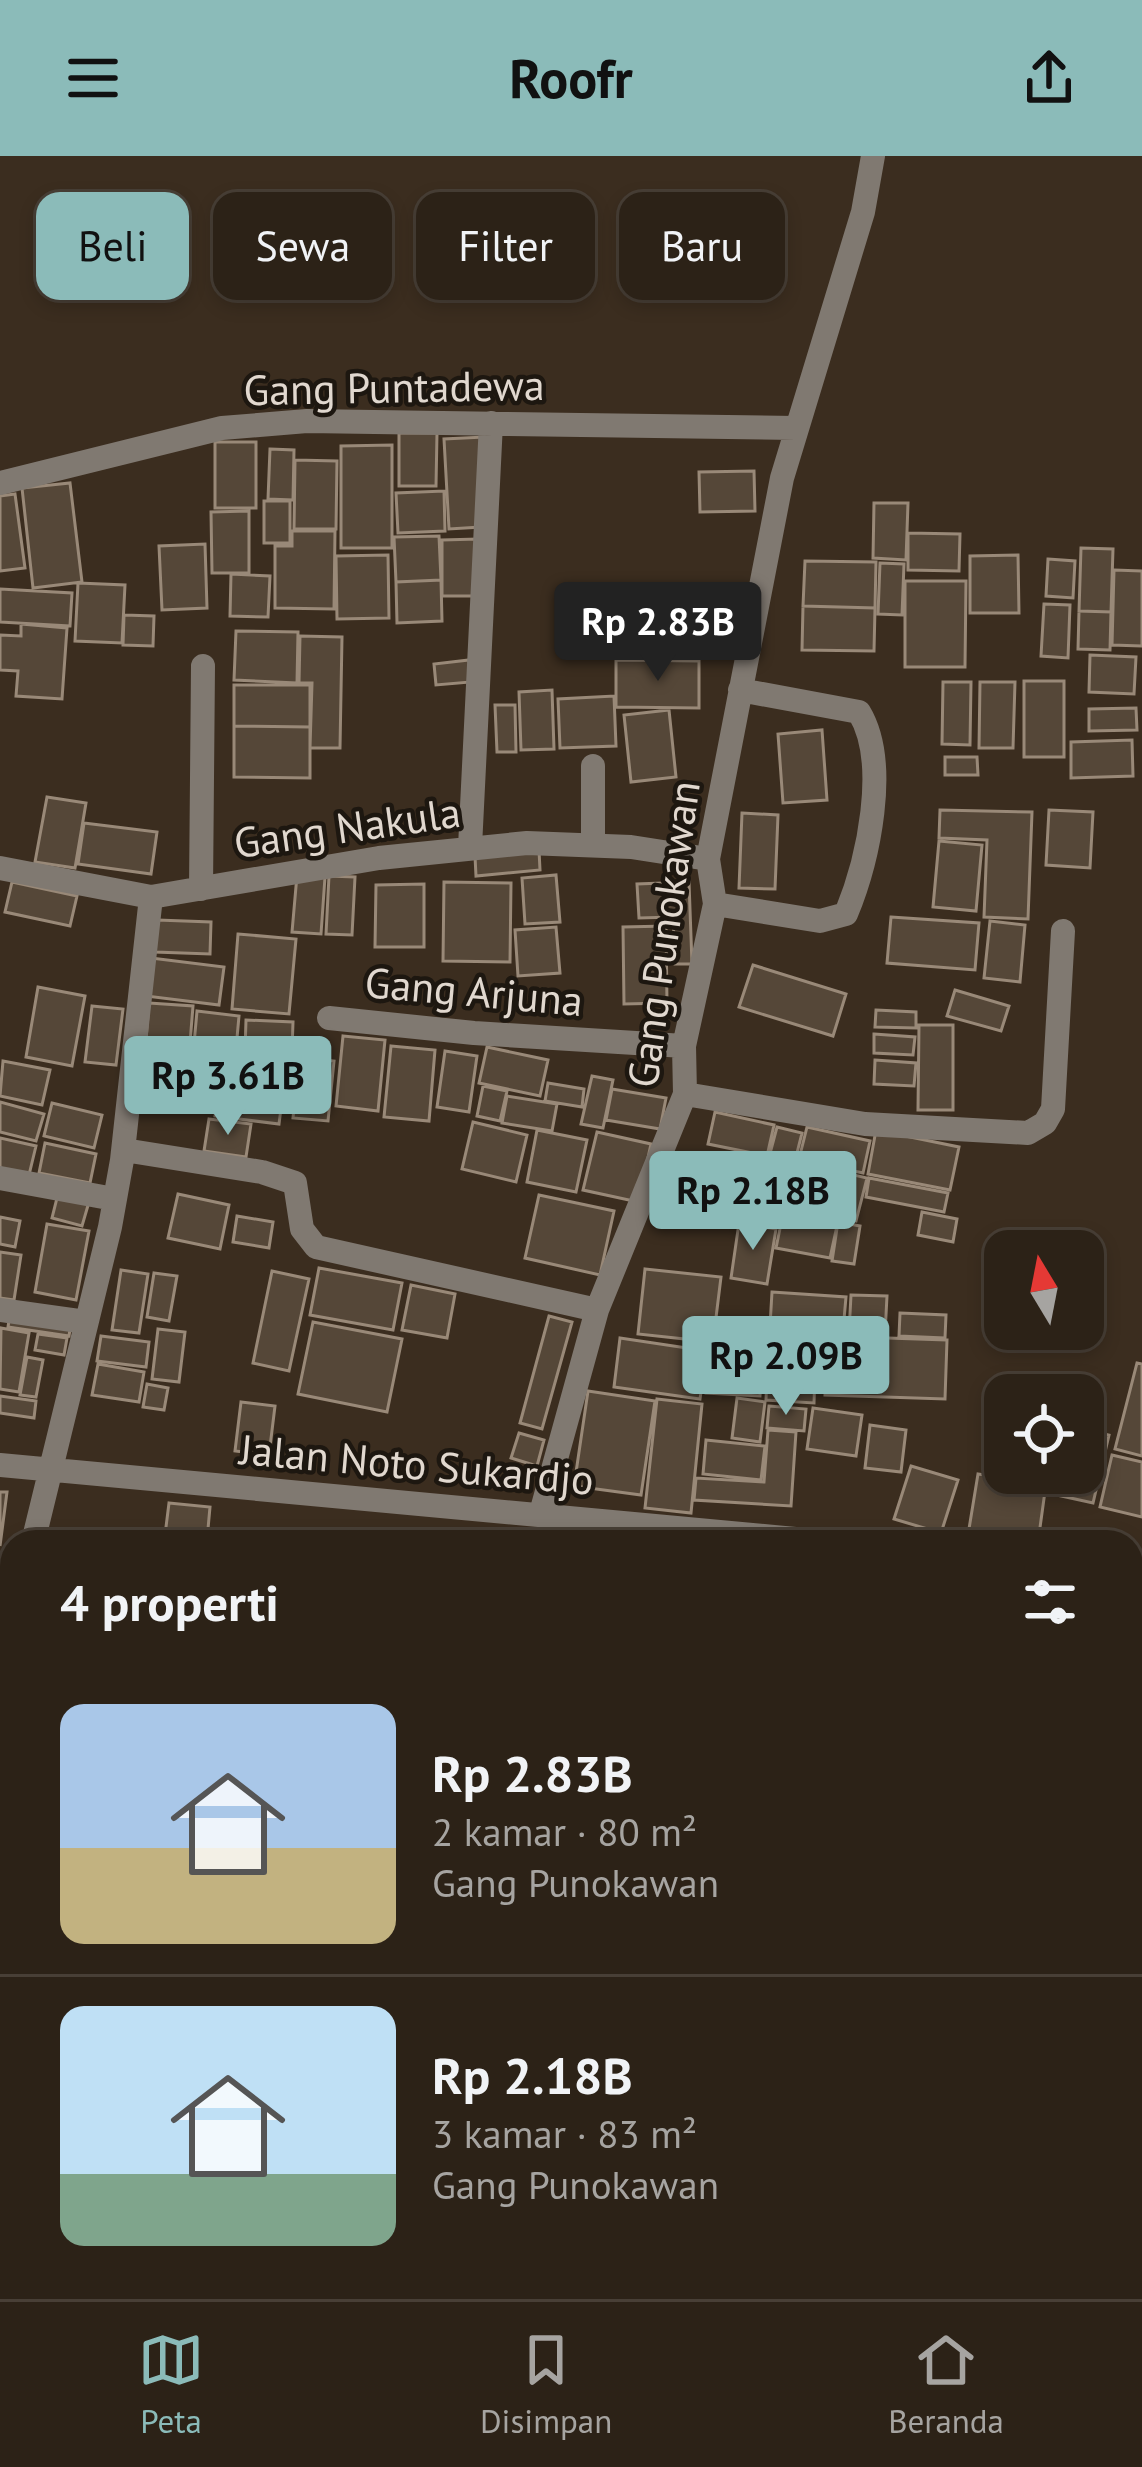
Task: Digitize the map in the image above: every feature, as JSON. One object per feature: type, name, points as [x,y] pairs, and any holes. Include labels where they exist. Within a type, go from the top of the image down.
[{"type":"street","name":"Gang Punokawan","points":[[541,1514],[597,1310],[685,1094],[684,1046],[715,904],[709,859],[740,690],[796,428],[863,212],[873,156]]},
{"type":"street","name":"Gang Puntadewa","points":[[0,483],[223,428],[307,421],[796,428]]},
{"type":"street","points":[[470,847],[490,423]]},
{"type":"street","points":[[201,889],[203,666]]},
{"type":"street","points":[[715,904],[820,922],[846,914],[856,889],[874,796],[871,732],[860,712],[740,690]]},
{"type":"street","points":[[593,766],[593,844]]},
{"type":"street","name":"Gang Nakula","points":[[0,868],[151,898],[379,858],[526,842],[593,844],[709,859]]},
{"type":"street","points":[[36,1530],[124,1150],[151,898]]},
{"type":"street","points":[[685,1094],[865,1124],[1028,1133],[1045,1124],[1053,1109],[1063,931]]},
{"type":"street","name":"Gang Arjuna","points":[[329,1018],[684,1046]]},
{"type":"street","points":[[124,1150],[262,1172],[296,1183],[302,1229],[316,1247],[597,1310]]},
{"type":"street","points":[[0,1178],[114,1199]]},
{"type":"street","points":[[0,1310],[86,1322]]},
{"type":"street","name":"Jalan Noto Sukardjo","points":[[0,1465],[705,1530]]},
{"type":"building","points":[[399,433],[437,433],[436,486],[399,486]]},
{"type":"building","points":[[484,437],[481,527],[449,529],[444,439]]},
{"type":"building","points":[[215,442],[256,442],[256,508],[215,508]]},
{"type":"building","points":[[392,445],[392,548],[341,548],[341,446]]},
{"type":"building","points":[[270,449],[294,450],[293,500],[268,499]]},
{"type":"building","points":[[295,460],[337,461],[336,529],[294,529]]},
{"type":"building","points":[[754,471],[755,511],[700,512],[699,472]]},
{"type":"building","points":[[70,483],[82,582],[33,588],[22,488]]},
{"type":"building","points":[[444,491],[445,531],[398,533],[396,493]]},
{"type":"building","points":[[15,494],[25,568],[0,571],[0,496]]},
{"type":"building","points":[[264,501],[290,501],[290,543],[264,543]]},
{"type":"building","points":[[874,503],[908,503],[906,560],[873,558]]},
{"type":"building","points":[[249,511],[249,573],[212,573],[211,512]]},
{"type":"building","points":[[292,531],[335,531],[334,609],[275,608],[275,546],[292,546]]},
{"type":"building","points":[[908,533],[960,534],[959,571],[908,570]]},
{"type":"building","points":[[439,536],[441,580],[396,582],[394,537]]},
{"type":"building","points":[[478,539],[478,596],[442,596],[442,540]]},
{"type":"building","points":[[205,544],[207,608],[162,610],[159,546]]},
{"type":"building","points":[[1081,548],[1113,549],[1111,612],[1079,611]]},
{"type":"building","points":[[388,555],[389,618],[337,619],[336,556]]},
{"type":"building","points":[[1018,555],[1019,613],[970,613],[970,556]]},
{"type":"building","points":[[1048,559],[1075,561],[1073,598],[1046,596]]},
{"type":"building","points":[[805,561],[876,562],[875,608],[803,606]]},
{"type":"building","points":[[880,563],[904,564],[902,615],[878,614]]},
{"type":"building","points":[[1114,570],[1142,571],[1142,646],[1112,645]]},
{"type":"building","points":[[231,574],[270,576],[268,617],[230,616]]},
{"type":"building","points":[[441,580],[442,621],[397,623],[396,582]]},
{"type":"building","points":[[905,581],[966,581],[965,667],[905,667]]},
{"type":"building","points":[[78,583],[125,585],[122,643],[75,641]]},
{"type":"building","points":[[0,589],[72,593],[70,626],[0,622]]},
{"type":"building","points":[[1044,604],[1070,605],[1068,658],[1041,656]]},
{"type":"building","points":[[803,606],[875,608],[874,651],[802,650]]},
{"type":"building","points":[[1079,611],[1111,612],[1110,650],[1078,649]]},
{"type":"building","points":[[124,615],[154,616],[153,646],[123,645]]},
{"type":"building","points":[[21,624],[67,628],[62,699],[16,696],[18,671],[0,670],[0,635],[21,636]]},
{"type":"building","points":[[236,631],[298,632],[297,683],[234,680]]},
{"type":"building","points":[[300,636],[342,637],[340,748],[310,748],[312,683],[299,683]]},
{"type":"building","points":[[1090,655],[1136,657],[1134,694],[1089,692]]},
{"type":"building","points":[[469,660],[471,682],[436,685],[434,664]]},
{"type":"building","points":[[616,660],[699,661],[699,708],[616,707]]},
{"type":"building","points":[[1024,681],[1064,681],[1064,757],[1024,757]]},
{"type":"building","points":[[943,682],[971,682],[970,745],[942,744]]},
{"type":"building","points":[[980,682],[1015,682],[1013,748],[979,748]]},
{"type":"building","points":[[234,685],[310,685],[310,727],[234,726]]},
{"type":"building","points":[[552,690],[554,749],[521,750],[519,692]]},
{"type":"building","points":[[614,696],[616,746],[560,748],[558,699]]},
{"type":"building","points":[[495,705],[515,705],[516,752],[497,752]]},
{"type":"building","points":[[1136,708],[1137,730],[1089,731],[1089,709]]},
{"type":"building","points":[[669,710],[676,777],[631,782],[624,715]]},
{"type":"building","points":[[234,726],[310,727],[310,778],[234,777]]},
{"type":"building","points":[[822,730],[827,800],[783,803],[778,734]]},
{"type":"building","points":[[1132,740],[1133,776],[1071,778],[1071,742]]},
{"type":"building","points":[[945,757],[977,757],[978,775],[945,775]]},
{"type":"building","points":[[47,797],[86,803],[75,868],[35,862]]},
{"type":"building","points":[[940,810],[1032,812],[1028,919],[984,917],[987,840],[939,838]]},
{"type":"building","points":[[1049,810],[1093,812],[1090,868],[1046,865]]},
{"type":"building","points":[[742,813],[778,815],[775,889],[739,888]]},
{"type":"building","points":[[84,823],[157,832],[151,874],[78,864]]},
{"type":"building","points":[[939,841],[982,845],[976,911],[933,907]]},
{"type":"building","points":[[539,850],[540,870],[476,876],[475,856]]},
{"type":"building","points":[[297,875],[325,877],[321,934],[292,932]]},
{"type":"building","points":[[556,875],[560,922],[525,924],[522,878]]},
{"type":"building","points":[[329,876],[355,877],[352,935],[326,934]]},
{"type":"building","points":[[12,882],[77,896],[70,926],[5,912]]},
{"type":"building","points":[[444,882],[511,883],[510,962],[443,961]]},
{"type":"building","points":[[689,882],[692,964],[675,964],[673,917],[639,918],[637,884]]},
{"type":"building","points":[[424,884],[424,947],[375,947],[376,885]]},
{"type":"building","points":[[891,917],[979,923],[975,970],[887,963]]},
{"type":"building","points":[[157,920],[211,922],[210,954],[155,952]]},
{"type":"building","points":[[990,921],[1025,925],[1020,982],[984,978]]},
{"type":"building","points":[[666,926],[667,1003],[624,1004],[623,927]]},
{"type":"building","points":[[556,927],[560,973],[518,976],[515,930]]},
{"type":"building","points":[[238,934],[296,939],[289,1014],[232,1009]]},
{"type":"building","points":[[151,958],[224,967],[219,1005],[146,996]]},
{"type":"building","points":[[753,965],[846,994],[833,1036],[739,1007]]},
{"type":"building","points":[[38,987],[85,996],[72,1066],[26,1057]]},
{"type":"building","points":[[955,990],[1009,1006],[1001,1031],[947,1016]]},
{"type":"building","points":[[149,1003],[193,1006],[190,1043],[146,1040]]},
{"type":"building","points":[[92,1006],[123,1009],[116,1065],[85,1062]]},
{"type":"building","points":[[876,1010],[916,1012],[916,1028],[875,1027]]},
{"type":"building","points":[[197,1011],[239,1016],[236,1049],[194,1044]]},
{"type":"building","points":[[246,1020],[293,1022],[292,1052],[245,1051]]},
{"type":"building","points":[[919,1025],[953,1025],[953,1110],[918,1110]]},
{"type":"building","points":[[874,1034],[915,1037],[913,1055],[874,1053]]},
{"type":"building","points":[[343,1036],[385,1040],[378,1111],[336,1106]]},
{"type":"building","points":[[139,1044],[195,1047],[194,1071],[138,1068]]},
{"type":"building","points":[[391,1046],[435,1050],[429,1121],[384,1117]]},
{"type":"building","points":[[487,1047],[548,1060],[540,1096],[479,1083]]},
{"type":"building","points":[[445,1051],[477,1056],[469,1112],[437,1107]]},
{"type":"building","points":[[299,1057],[334,1061],[328,1121],[293,1118]]},
{"type":"building","points":[[875,1060],[916,1063],[914,1086],[874,1084]]},
{"type":"building","points":[[3,1061],[50,1070],[42,1105],[0,1096]]},
{"type":"building","points":[[139,1072],[192,1077],[191,1094],[138,1091]]},
{"type":"building","points":[[592,1076],[613,1080],[603,1128],[581,1124]]},
{"type":"building","points":[[220,1077],[284,1085],[279,1124],[215,1116]]},
{"type":"building","points":[[548,1083],[584,1089],[582,1107],[545,1101]]},
{"type":"building","points":[[483,1086],[507,1091],[500,1121],[477,1116]]},
{"type":"building","points":[[612,1089],[666,1098],[660,1129],[606,1120]]},
{"type":"building","points":[[507,1096],[557,1104],[552,1131],[502,1123]]},
{"type":"building","points":[[0,1102],[44,1114],[36,1141],[0,1132]]},
{"type":"building","points":[[52,1103],[102,1115],[94,1148],[44,1136]]},
{"type":"building","points":[[715,1112],[774,1125],[767,1156],[708,1144]]},
{"type":"building","points":[[209,1119],[251,1124],[246,1157],[204,1151]]},
{"type":"building","points":[[473,1122],[527,1135],[516,1182],[462,1169]]},
{"type":"building","points":[[777,1127],[802,1133],[779,1224],[753,1218]]},
{"type":"building","points":[[807,1127],[870,1141],[863,1173],[799,1159]]},
{"type":"building","points":[[537,1130],[587,1140],[576,1192],[527,1182]]},
{"type":"building","points":[[876,1130],[959,1147],[950,1190],[868,1174]]},
{"type":"building","points":[[597,1132],[651,1144],[638,1202],[583,1190]]},
{"type":"building","points":[[0,1138],[36,1146],[28,1179],[0,1173]]},
{"type":"building","points":[[45,1143],[96,1154],[90,1183],[39,1173]]},
{"type":"building","points":[[707,1153],[757,1165],[744,1216],[694,1203]]},
{"type":"building","points":[[798,1162],[867,1178],[856,1221],[787,1205]]},
{"type":"building","points":[[869,1178],[948,1193],[944,1212],[866,1197]]},
{"type":"building","points":[[58,1194],[89,1202],[82,1226],[52,1218]]},
{"type":"building","points":[[178,1194],[229,1205],[220,1249],[168,1238]]},
{"type":"building","points":[[539,1195],[614,1211],[600,1275],[525,1258]]},
{"type":"building","points":[[784,1209],[838,1221],[830,1258],[776,1248]]},
{"type":"building","points":[[922,1212],[957,1219],[953,1242],[918,1235]]},
{"type":"building","points":[[237,1216],[273,1222],[269,1248],[233,1242]]},
{"type":"building","points":[[0,1217],[20,1221],[15,1247],[0,1244]]},
{"type":"building","points":[[838,1222],[860,1226],[854,1264],[832,1261]]},
{"type":"building","points":[[739,1223],[776,1229],[767,1284],[731,1278]]},
{"type":"building","points":[[47,1224],[89,1231],[76,1300],[35,1292]]},
{"type":"building","points":[[0,1252],[21,1255],[14,1300],[0,1298]]},
{"type":"building","points":[[319,1268],[402,1283],[393,1330],[310,1315]]},
{"type":"building","points":[[645,1269],[721,1277],[713,1342],[638,1334]]},
{"type":"building","points":[[121,1270],[148,1274],[139,1333],[112,1330]]},
{"type":"building","points":[[272,1271],[309,1279],[289,1371],[253,1363]]},
{"type":"building","points":[[154,1273],[177,1276],[169,1321],[147,1317]]},
{"type":"building","points":[[411,1285],[455,1294],[447,1338],[402,1330]]},
{"type":"building","points":[[772,1292],[846,1297],[843,1331],[770,1326]]},
{"type":"building","points":[[851,1295],[887,1296],[885,1334],[849,1333]]},
{"type":"building","points":[[900,1313],[946,1315],[945,1338],[899,1336]]},
{"type":"building","points":[[10,1314],[71,1323],[69,1336],[8,1327]]},
{"type":"building","points":[[549,1316],[572,1322],[542,1429],[520,1423]]},
{"type":"building","points":[[313,1322],[402,1339],[387,1412],[298,1394]]},
{"type":"building","points":[[717,1327],[770,1332],[768,1363],[714,1358]]},
{"type":"building","points":[[1,1328],[29,1333],[19,1392],[0,1389]]},
{"type":"building","points":[[158,1329],[185,1332],[179,1382],[152,1379]]},
{"type":"building","points":[[774,1330],[819,1333],[818,1345],[773,1342]]},
{"type":"building","points":[[38,1334],[67,1338],[64,1355],[35,1350]]},
{"type":"building","points":[[101,1336],[149,1342],[146,1367],[97,1361]]},
{"type":"building","points":[[827,1336],[947,1340],[945,1399],[825,1395]]},
{"type":"building","points":[[620,1338],[707,1351],[700,1399],[614,1387]]},
{"type":"building","points":[[770,1345],[817,1346],[817,1370],[770,1369]]},
{"type":"building","points":[[27,1357],[43,1360],[36,1397],[20,1395]]},
{"type":"building","points":[[707,1361],[762,1364],[760,1396],[706,1393]]},
{"type":"building","points":[[1137,1363],[1142,1364],[1142,1456],[1115,1449]]},
{"type":"building","points":[[98,1364],[144,1372],[139,1402],[92,1395]]},
{"type":"building","points":[[767,1372],[815,1374],[814,1403],[766,1400]]},
{"type":"building","points":[[147,1384],[168,1388],[164,1410],[143,1407]]},
{"type":"building","points":[[588,1391],[655,1401],[641,1495],[574,1486]]},
{"type":"building","points":[[0,1396],[36,1401],[34,1418],[0,1413]]},
{"type":"building","points":[[737,1398],[765,1402],[760,1442],[732,1438]]},
{"type":"building","points":[[657,1399],[702,1404],[691,1513],[645,1508]]},
{"type":"building","points":[[241,1402],[275,1406],[269,1455],[235,1451]]},
{"type":"building","points":[[769,1406],[806,1409],[804,1431],[767,1428]]},
{"type":"building","points":[[813,1408],[862,1415],[856,1456],[807,1449]]},
{"type":"building","points":[[870,1425],[906,1430],[901,1472],[865,1468]]},
{"type":"building","points":[[768,1430],[796,1432],[791,1506],[694,1500],[696,1478],[764,1482]]},
{"type":"building","points":[[519,1433],[544,1440],[537,1466],[511,1458]]},
{"type":"building","points":[[706,1440],[765,1446],[761,1480],[703,1474]]},
{"type":"building","points":[[1112,1455],[1142,1462],[1142,1517],[1100,1507]]},
{"type":"building","points":[[512,1466],[533,1472],[528,1491],[506,1485]]},
{"type":"building","points":[[911,1466],[958,1480],[942,1530],[894,1519]]},
{"type":"building","points":[[978,1474],[984,1475],[984,1494],[1045,1494],[1040,1530],[969,1530]]},
{"type":"building","points":[[0,1492],[7,1492],[2,1530]]},
{"type":"building","points":[[1057,1494],[1095,1494],[1093,1503]]},
{"type":"building","points":[[169,1503],[210,1507],[208,1530],[166,1530]]}]
